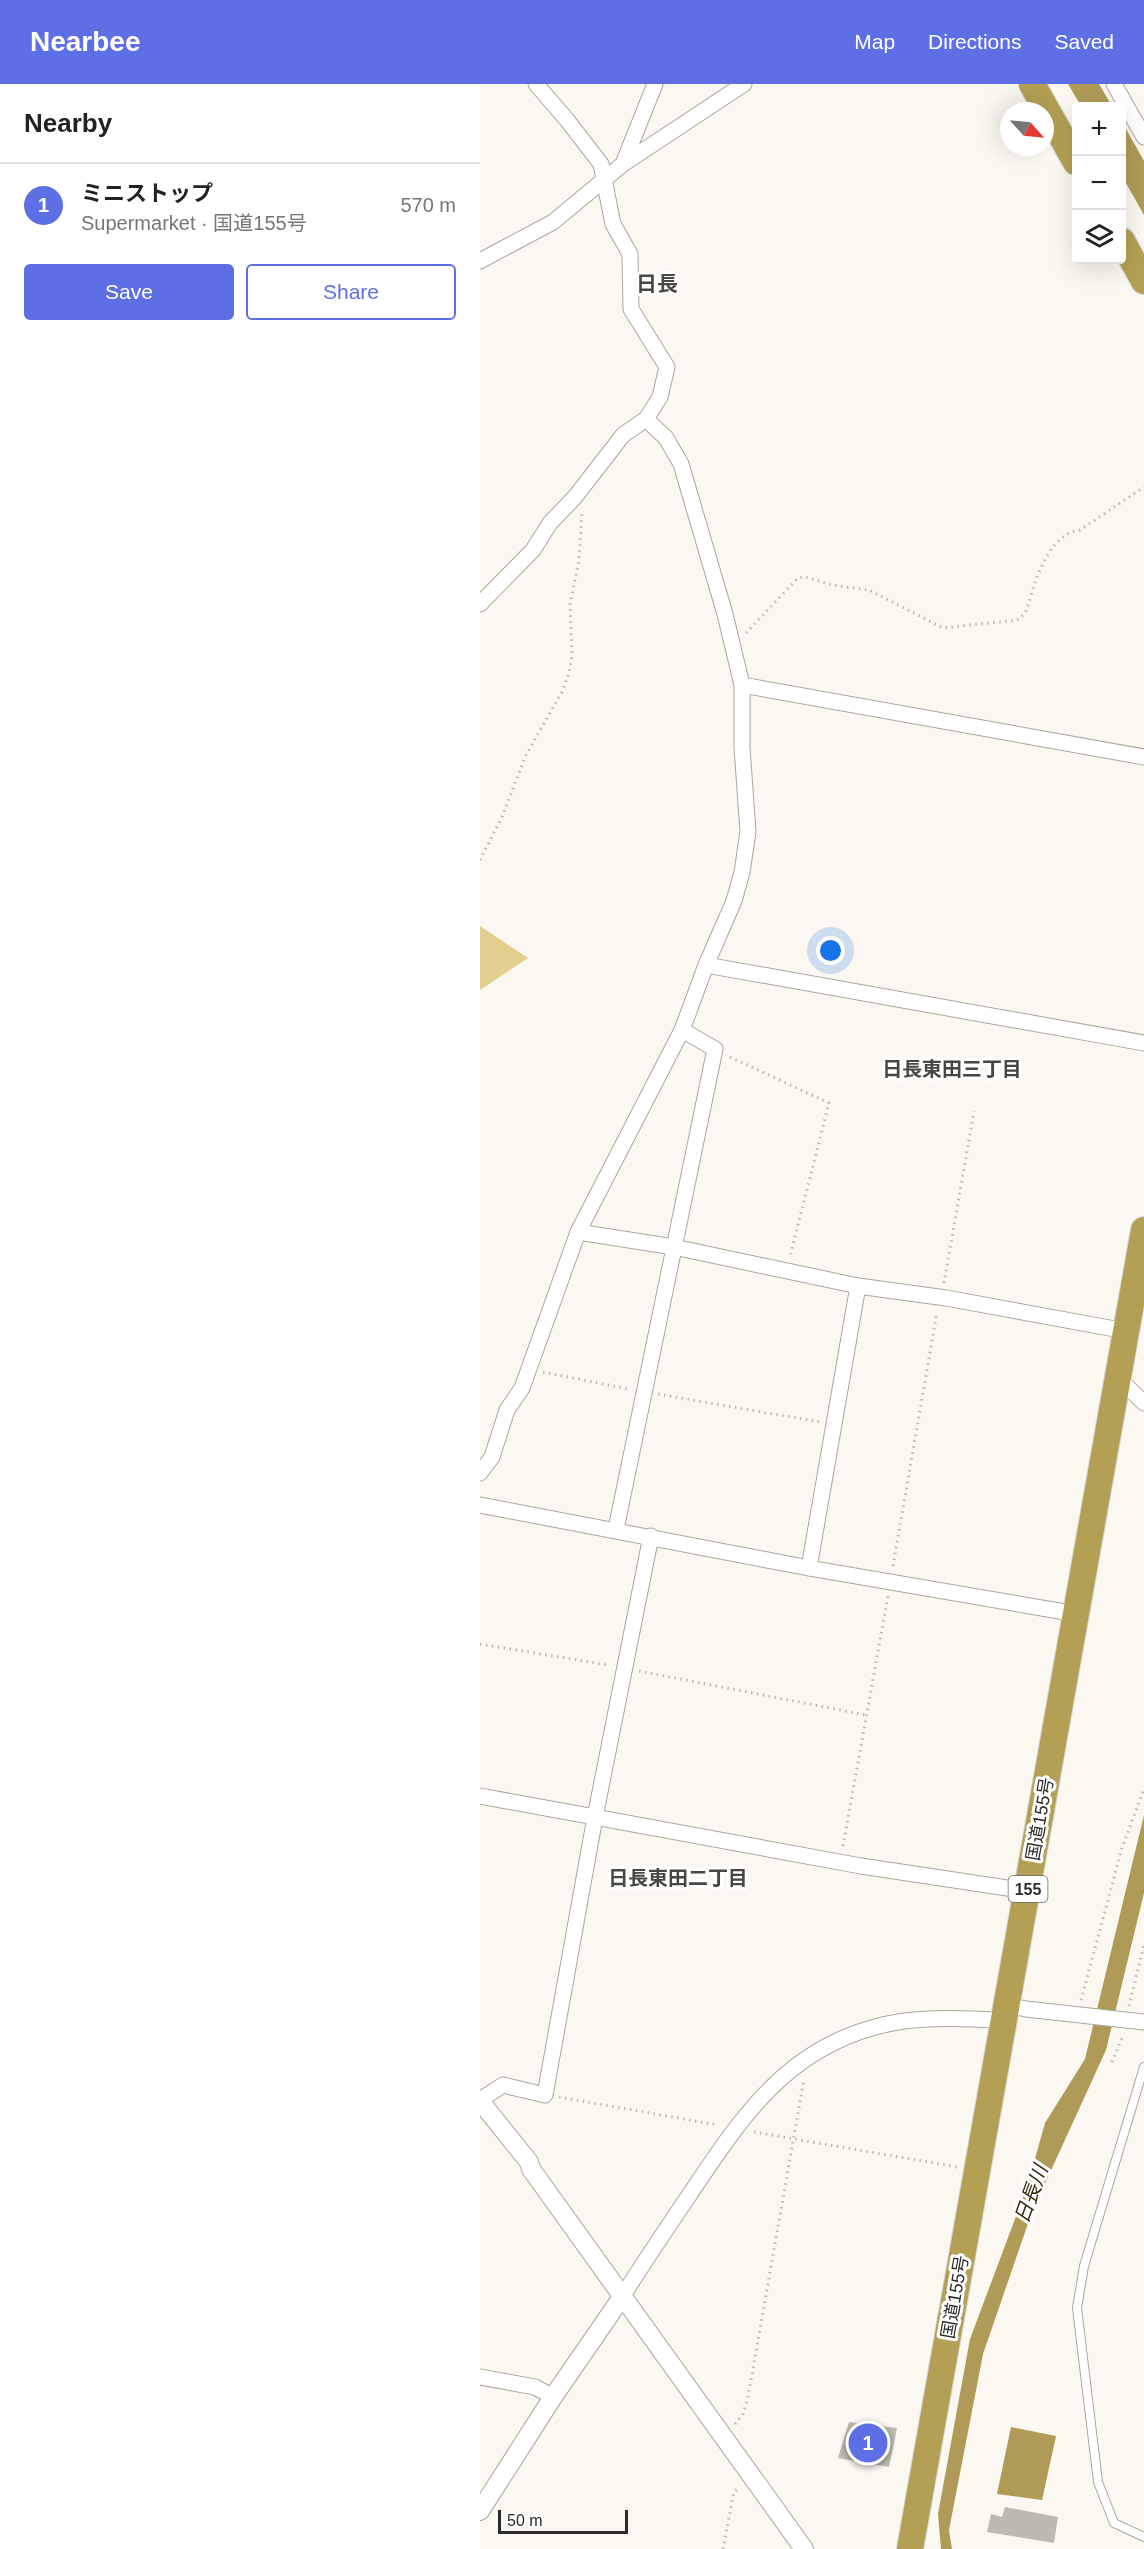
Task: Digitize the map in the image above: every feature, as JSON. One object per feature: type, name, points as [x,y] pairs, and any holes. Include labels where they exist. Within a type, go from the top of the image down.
[{"type":"highway","points":[[1032,84],[1072,151]]},
{"type":"highway","points":[[1126,248],[1144,281]]},
{"type":"highway","name":"国道155号","points":[[910,2549],[1144,1230]]},
{"type":"street","points":[[480,604],[533,550],[550,523],[575,497],[623,435],[646,419],[660,397],[667,367],[631,309],[630,254],[613,224],[602,180],[601,164],[536,84]]},
{"type":"street","points":[[623,164],[655,84]]},
{"type":"street","points":[[480,261],[553,222],[623,164],[744,84]]},
{"type":"street","points":[[1114,84],[1144,138]]},
{"type":"street","points":[[480,1473],[492,1457],[507,1410],[522,1388],[578,1232],[682,1030],[706,965],[734,902],[742,872],[748,832],[742,747],[742,685],[704,536],[681,464],[666,438],[646,419]]},
{"type":"street","points":[[742,685],[1144,757]]},
{"type":"street","points":[[706,965],[1144,1043]]},
{"type":"street","points":[[616,1529],[715,1050],[682,1030]]},
{"type":"street","points":[[578,1232],[675,1247],[858,1286],[941,1297],[1126,1331]]},
{"type":"street","points":[[809,1568],[858,1286]]},
{"type":"street","points":[[1118,1377],[1144,1402]]},
{"type":"street","points":[[480,1505],[616,1529],[809,1568],[1077,1614]]},
{"type":"street","points":[[651,1536],[595,1817],[545,2095],[503,2085],[480,2100],[529,2162],[531,2169],[804,2549]]},
{"type":"street","points":[[480,1796],[861,1866],[1027,1891]]},
{"type":"street","points":[[480,2511],[553,2397],[735,2128],[770,2086],[799,2063],[837,2042],[875,2026],[1005,2013],[1081,2014],[1144,2022]]},
{"type":"street","points":[[480,2377],[535,2387],[553,2397]]},
{"type":"lane","points":[[1144,2067],[1084,2266],[1077,2308],[1098,2482],[1114,2523],[1144,2537]]},
{"type":"path","points":[[732,642],[748,631],[798,578],[806,577],[832,585],[870,590],[943,628],[1017,620],[1023,617],[1038,576],[1056,542],[1080,530],[1144,487]]},
{"type":"path","points":[[480,860],[502,817],[526,755],[558,701],[569,673],[572,656],[570,604],[579,561],[582,522],[581,507],[575,497]]},
{"type":"path","points":[[715,1050],[829,1103],[786,1271]]},
{"type":"path","points":[[941,1297],[974,1111]]},
{"type":"path","points":[[529,1369],[644,1392],[834,1424]]},
{"type":"path","points":[[480,1644],[624,1668],[866,1715]]},
{"type":"path","points":[[1081,2014],[1122,1848],[1144,1789]]},
{"type":"path","points":[[721,2433],[743,2414],[748,2397],[806,2074],[799,2063]]},
{"type":"path","points":[[545,2095],[977,2170]]},
{"type":"path","points":[[723,2549],[734,2492],[752,2477]]},
{"type":"shaded area","points":[[480,926],[528,958],[480,990]]},
{"type":"water","points":[[1068,84],[1099,84],[1110,102],[1079,102]]},
{"type":"water","points":[[1126,129],[1144,161],[1144,215],[1126,183]]},
{"type":"water","name":"日長川","points":[[1144,1815],[1144,1893],[1106,2050],[1032,2212],[983,2354],[949,2530],[952,2549],[941,2549],[938,2514],[970,2339],[1027,2187],[1045,2123],[1085,2059]]},
{"type":"water","points":[[1011,2427],[1056,2436],[1042,2500],[997,2494]]},
{"type":"building","points":[[849,2422],[897,2428],[889,2467],[838,2458]]},
{"type":"building","points":[[1005,2507],[1058,2517],[1054,2543],[987,2532],[991,2514],[1002,2517]]},
{"type":"place","name":"ミニストップ","points":[[868,2443]]},
{"type":"district","name":"日長","points":[[657,283]]},
{"type":"district","name":"日長東田三丁目","points":[[952,1069]]},
{"type":"district","name":"日長東田二丁目","points":[[678,1878]]}]
